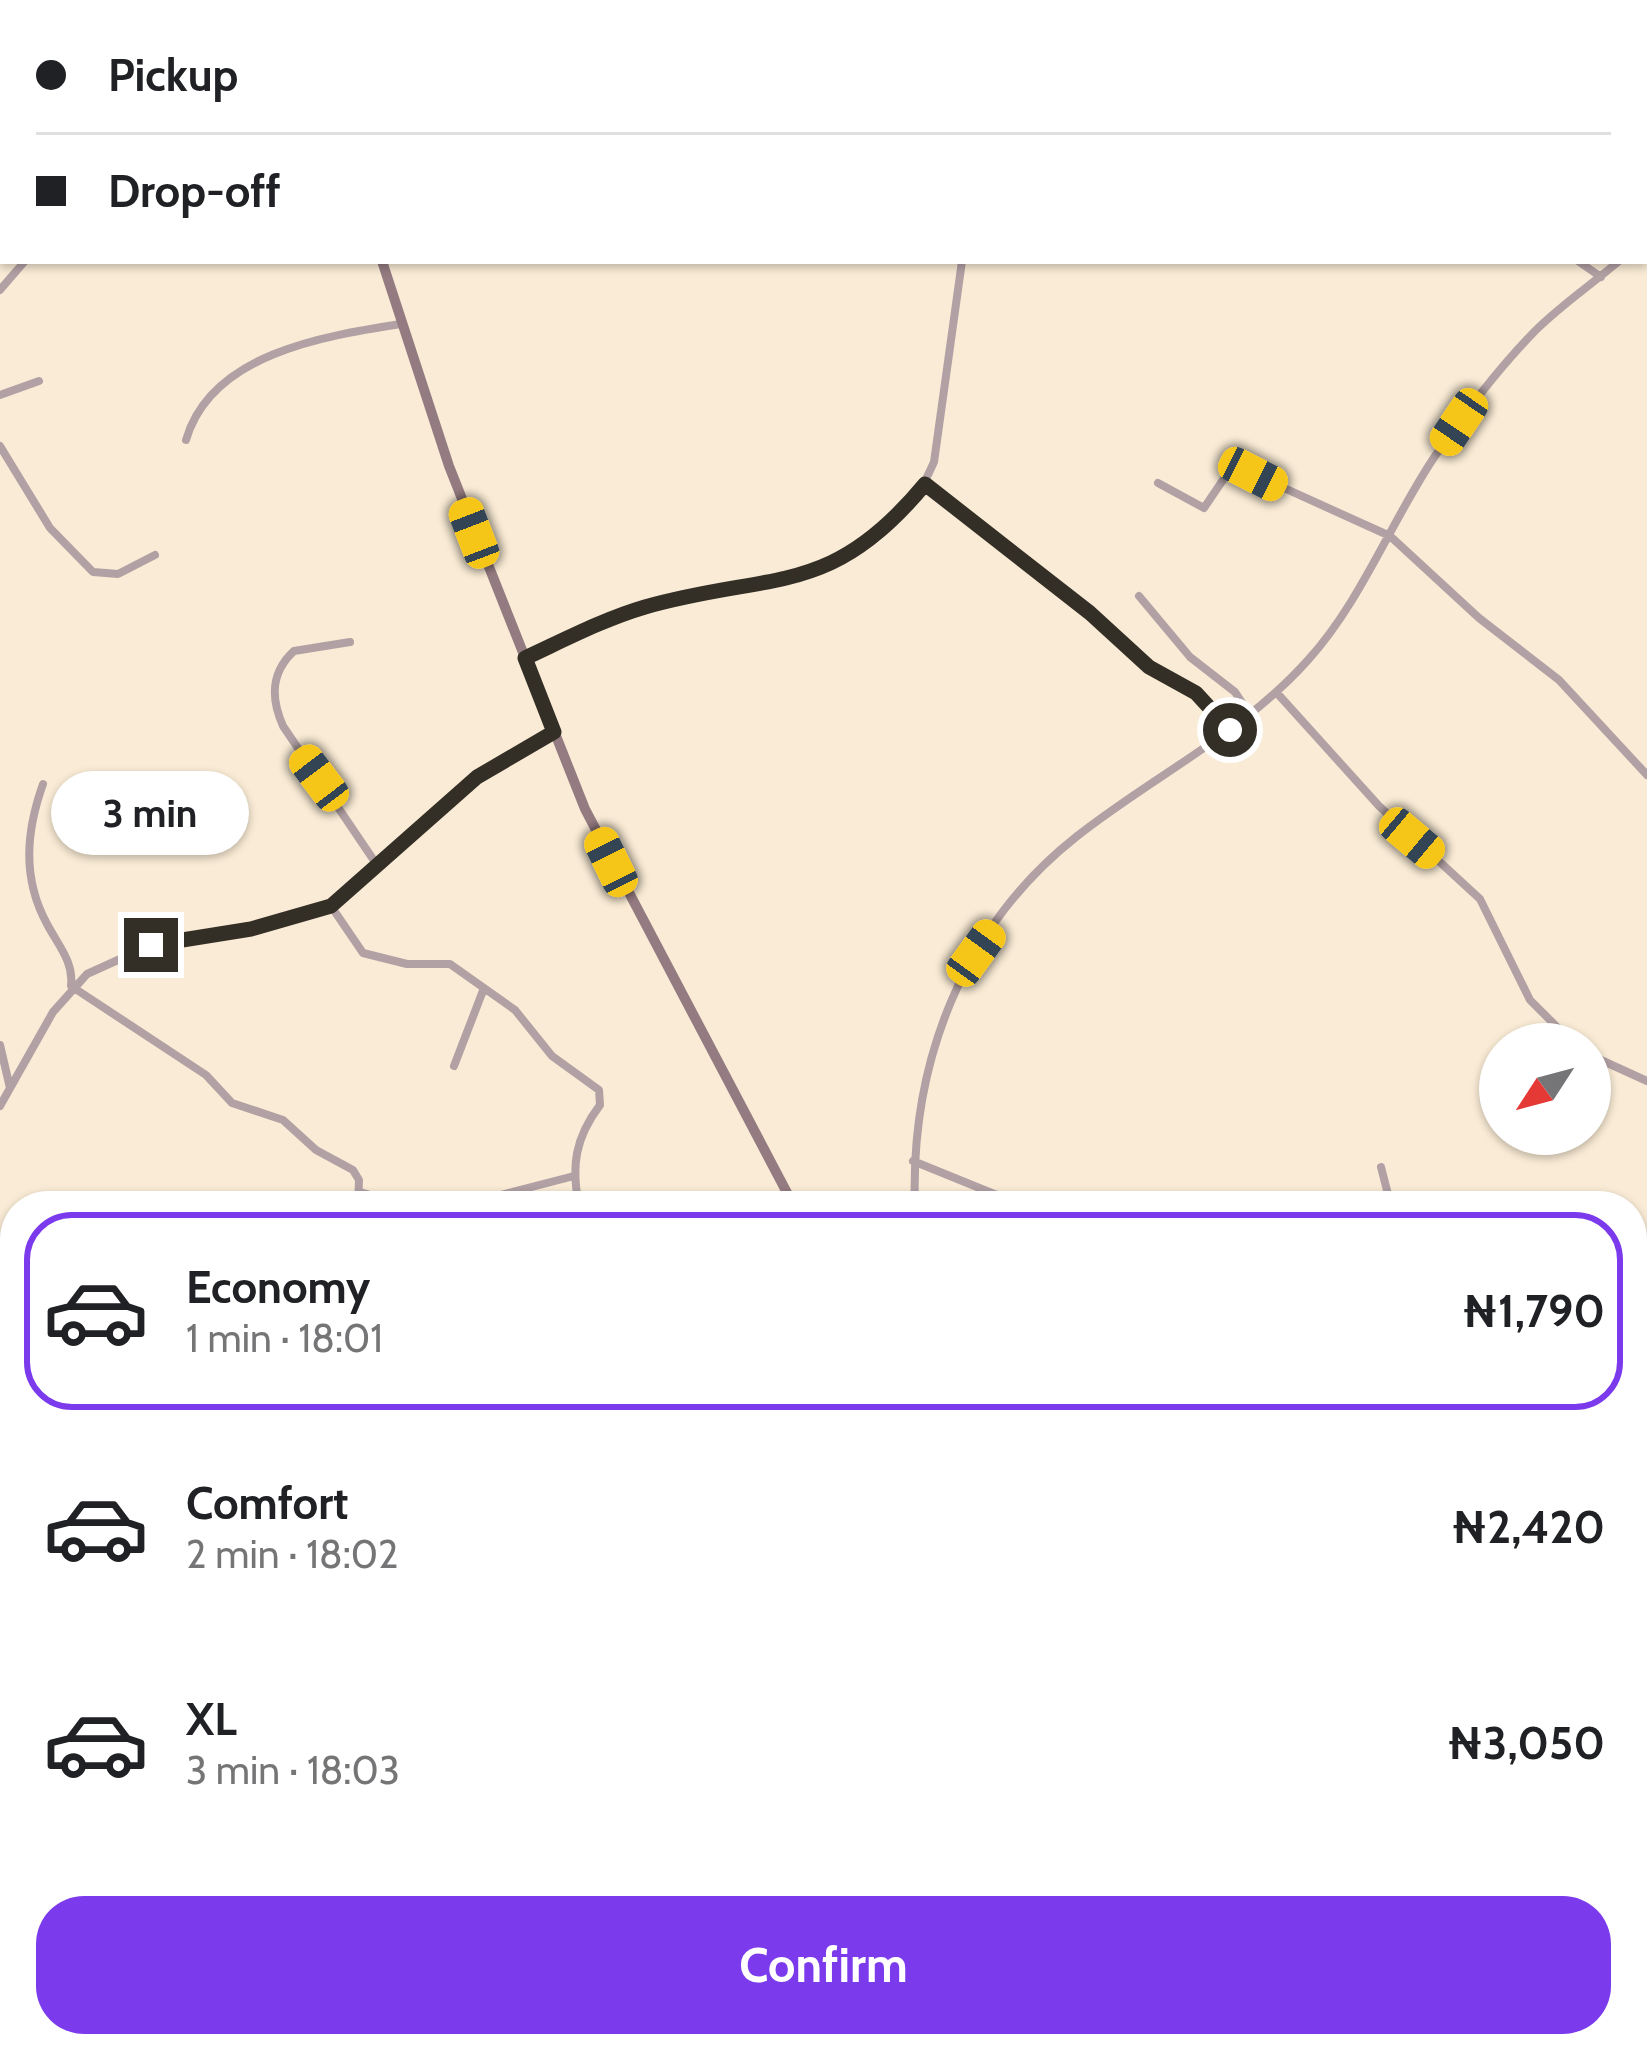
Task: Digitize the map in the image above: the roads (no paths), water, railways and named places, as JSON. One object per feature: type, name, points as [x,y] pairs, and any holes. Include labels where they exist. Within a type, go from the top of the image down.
[{"type":"main road","points":[[383,264],[449,466],[554,732],[611,862],[786,1191]]},
{"type":"street","points":[[0,290],[22,264]]},
{"type":"street","points":[[525,658],[643,608],[827,569],[889,523],[925,484],[934,463],[962,264]]},
{"type":"street","points":[[1582,264],[1601,277]]},
{"type":"street","points":[[914,1191],[918,1109],[937,1026],[958,980],[990,934],[1075,837],[1250,715],[1312,656],[1459,422],[1532,334],[1616,264]]},
{"type":"street","points":[[186,440],[199,407],[235,372],[346,333],[401,324]]},
{"type":"street","points":[[0,395],[39,381]]},
{"type":"street","points":[[0,446],[50,528],[93,572],[118,574],[154,555]]},
{"type":"street","points":[[1158,483],[1204,508],[1231,473],[1253,474],[1390,536],[1444,589],[1559,680],[1647,775]]},
{"type":"street","points":[[925,484],[1090,613],[1149,667],[1196,693],[1230,730]]},
{"type":"street","points":[[1139,596],[1190,657],[1220,676],[1250,715]]},
{"type":"street","points":[[350,642],[293,651],[278,673],[274,705],[283,727],[377,865]]},
{"type":"street","points":[[1277,693],[1379,806],[1480,899],[1530,1000],[1553,1023]]},
{"type":"street","points":[[71,986],[151,945],[251,929],[331,906],[477,777],[554,732]]},
{"type":"street","points":[[0,1106],[71,986],[73,973],[43,917],[30,873],[28,833],[44,784]]},
{"type":"street","points":[[331,906],[363,953],[407,964],[439,961],[528,1021],[552,1056],[598,1090],[602,1099],[586,1122],[574,1176],[576,1191]]},
{"type":"street","points":[[71,986],[206,1075],[232,1103],[283,1120],[309,1145],[353,1170],[360,1191]]},
{"type":"street","points":[[454,1066],[484,988]]},
{"type":"street","points":[[0,1045],[10,1089]]},
{"type":"street","points":[[1611,1065],[1647,1081]]},
{"type":"street","points":[[913,1160],[988,1191]]},
{"type":"street","points":[[1381,1166],[1387,1191]]},
{"type":"street","points":[[516,1191],[574,1176]]}]
